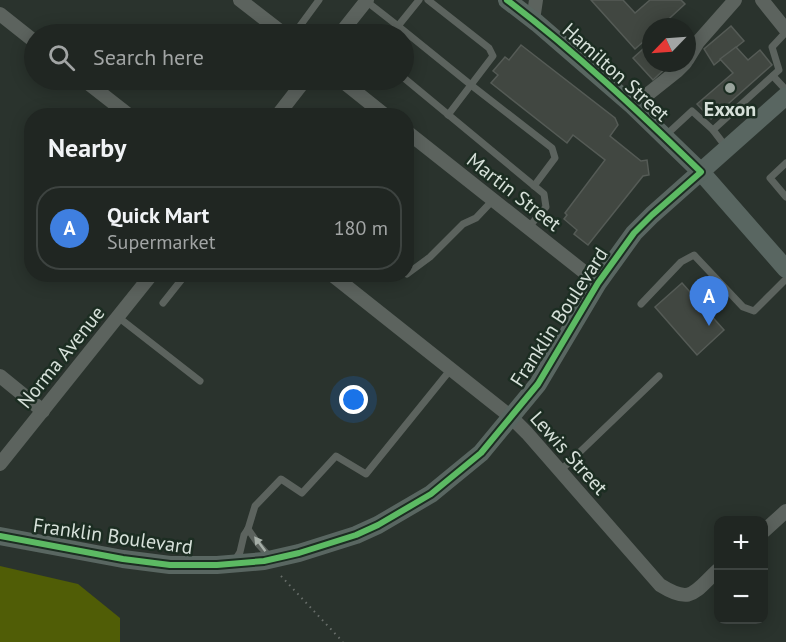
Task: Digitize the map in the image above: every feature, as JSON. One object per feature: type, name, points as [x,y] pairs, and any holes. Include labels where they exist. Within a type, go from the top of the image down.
[{"type":"street","points":[[348,24],[367,0]]},
{"type":"street","name":"Hamilton Street","points":[[507,0],[633,106],[701,172],[786,269]]},
{"type":"street","points":[[533,20],[536,0]]},
{"type":"street","points":[[696,45],[735,0]]},
{"type":"street","points":[[762,0],[786,31]]},
{"type":"street","points":[[250,3],[273,24]]},
{"type":"street","points":[[0,14],[24,33]]},
{"type":"street","points":[[633,106],[676,72]]},
{"type":"street","points":[[97,90],[120,108]]},
{"type":"street","points":[[283,108],[297,90]]},
{"type":"street","points":[[354,90],[376,108]]},
{"type":"street","name":"Franklin Boulevard","points":[[0,536],[170,565],[218,565],[272,560],[300,553],[356,535],[378,525],[431,494],[481,453],[538,384],[598,283],[634,234],[786,96]]},
{"type":"street","name":"Martin Street","points":[[414,137],[598,283]]},
{"type":"street","name":"Norma Avenue","points":[[0,464],[146,282]]},
{"type":"street","name":"Lewis Street","points":[[341,282],[511,417],[660,585],[674,594],[685,596],[692,593],[714,574]]},
{"type":"street","points":[[0,376],[43,411]]},
{"type":"street","points":[[768,527],[786,511]]},
{"type":"lane","points":[[301,24],[319,0]]},
{"type":"lane","points":[[367,0],[396,24]]},
{"type":"lane","points":[[400,24],[419,0]]},
{"type":"lane","points":[[428,0],[489,48],[493,56],[448,115]]},
{"type":"lane","points":[[713,130],[779,70],[772,47],[786,31]]},
{"type":"lane","points":[[414,39],[552,148],[555,158],[534,186]]},
{"type":"lane","points":[[773,76],[786,90]]},
{"type":"lane","points":[[414,86],[544,194],[546,207],[528,228]]},
{"type":"lane","points":[[664,136],[692,111],[713,130],[728,148]]},
{"type":"lane","points":[[786,163],[770,178],[786,197]]},
{"type":"lane","points":[[414,269],[430,257],[463,224],[476,218],[493,200]]},
{"type":"lane","points":[[641,304],[681,262],[694,255],[743,307],[754,311],[786,279]]},
{"type":"lane","points":[[163,303],[180,282]]},
{"type":"lane","points":[[118,317],[200,381]]},
{"type":"lane","points":[[232,564],[240,552],[255,506],[281,479],[302,493],[336,456],[366,474],[451,369]]},
{"type":"lane","points":[[560,471],[659,376]]},
{"type":"lane","points":[[248,529],[272,560]]},
{"type":"path","points":[[281,576],[343,642]]},
{"type":"green space","points":[[0,566],[78,584],[120,618],[120,642],[0,642]]},
{"type":"building","points":[[591,0],[623,0],[635,13],[650,0],[681,0],[685,4],[670,18],[642,18],[642,43],[635,49]]},
{"type":"building","points":[[731,26],[744,41],[714,65],[704,49]]},
{"type":"building","points":[[521,45],[615,118],[618,125],[610,136],[641,161],[647,160],[649,175],[643,176],[588,245],[574,234],[577,230],[564,219],[567,215],[565,213],[605,160],[573,135],[567,143],[491,83],[498,75],[493,71],[505,57],[509,60]]},
{"type":"building","name":"Exxon","points":[[736,47],[748,60],[760,50],[772,65],[711,119],[697,104],[733,73],[720,59]]},
{"type":"building","points":[[642,50],[642,68],[633,58]]},
{"type":"building","points":[[646,72],[661,72],[653,80]]},
{"type":"building","points":[[682,283],[724,330],[697,355],[655,307]]},
{"type":"cycle path","points":[[0,536],[123,559],[170,565],[217,565],[264,561],[299,553],[356,535],[378,525],[431,494],[481,453],[538,384],[598,283],[634,233],[701,172],[582,61],[507,0]]},
{"type":"place","name":"Exxon","points":[[730,88]]},
{"type":"place","name":"Quick Mart","points":[[709,326]]}]
